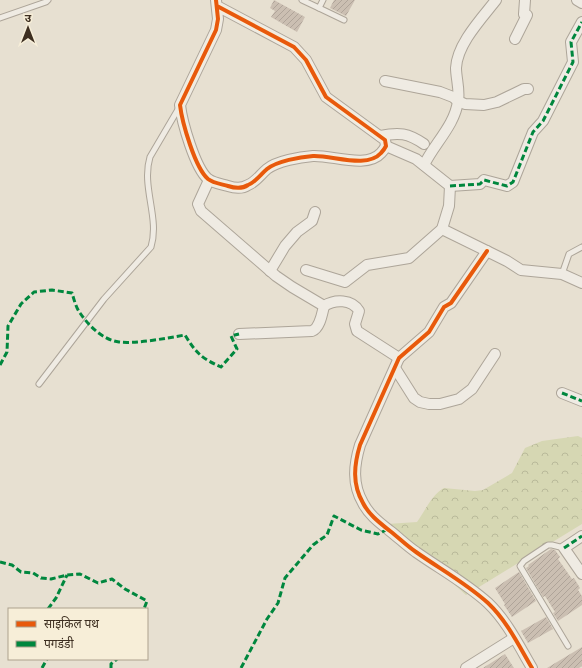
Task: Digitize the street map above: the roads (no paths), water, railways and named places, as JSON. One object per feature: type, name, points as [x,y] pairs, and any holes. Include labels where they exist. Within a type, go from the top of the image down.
[{"type":"street","points":[[424,166],[429,155],[450,124],[458,101],[456,66],[464,43],[496,0]]},
{"type":"street","points":[[515,39],[527,15],[524,14],[525,0]]},
{"type":"street","points":[[577,0],[582,2]]},
{"type":"street","points":[[216,3],[294,48],[306,60],[312,69],[321,90],[326,96],[385,140],[386,146],[381,153],[376,158],[357,161],[316,156],[280,162],[272,165],[248,186],[243,187],[232,187],[209,180],[204,175],[190,145],[180,105],[214,36],[218,19],[216,3]]},
{"type":"street","points":[[386,146],[416,159],[450,186],[480,184],[484,180],[507,186],[513,182],[533,132],[542,121],[573,62],[571,42],[582,22]]},
{"type":"street","points":[[385,81],[440,92],[453,96],[458,101],[465,104],[484,105],[497,102],[524,89],[528,89]]},
{"type":"street","points":[[380,136],[404,134],[416,138],[424,144]]},
{"type":"street","points":[[209,180],[198,204],[201,211],[270,271],[292,287],[324,306]]},
{"type":"street","points":[[306,270],[345,282],[367,265],[409,258],[442,229],[449,206],[450,186]]},
{"type":"street","points":[[270,271],[285,246],[297,232],[312,220],[315,212]]},
{"type":"street","points":[[442,229],[487,251],[521,270],[562,274],[582,283]]},
{"type":"street","points":[[487,251],[451,303],[444,307],[429,332],[399,358],[360,445],[355,459],[354,473],[357,489],[362,502],[369,513],[414,551],[464,584],[488,603],[504,620],[532,668]]},
{"type":"street","points":[[239,334],[315,330],[318,326],[324,306],[329,302],[338,300],[352,304],[360,311],[355,324],[357,331],[399,358]]},
{"type":"street","points":[[395,368],[414,398],[420,402],[428,404],[440,404],[464,397],[472,389],[495,354]]},
{"type":"street","points":[[562,393],[582,401]]},
{"type":"street","points":[[582,536],[564,548],[582,574]]},
{"type":"street","points":[[466,668],[514,638]]},
{"type":"lane","points":[[0,18],[48,0]]},
{"type":"lane","points":[[302,0],[344,20]]},
{"type":"lane","points":[[319,8],[323,0]]},
{"type":"lane","points":[[39,384],[114,287],[151,247],[153,230],[147,181],[147,165],[150,157],[180,105]]},
{"type":"lane","points":[[562,274],[568,254],[582,247]]},
{"type":"lane","points":[[564,548],[552,545],[548,546],[524,561],[520,566],[568,646]]}]
